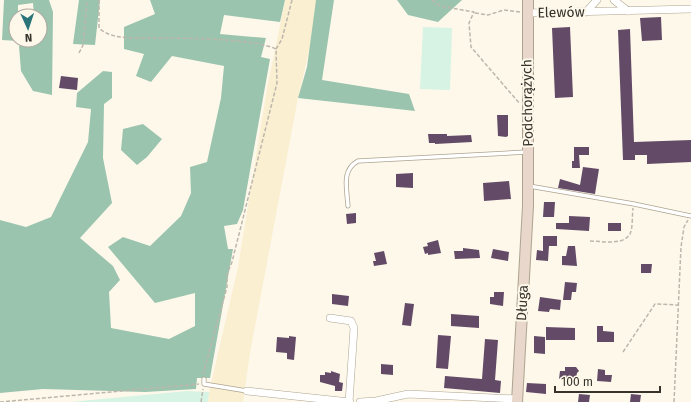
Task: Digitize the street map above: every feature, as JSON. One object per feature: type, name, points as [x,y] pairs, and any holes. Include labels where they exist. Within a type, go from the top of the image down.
[{"type":"street","name":"Podchorążych","points":[[528,0],[528,206]]},
{"type":"street","points":[[586,12],[597,0]]},
{"type":"street","points":[[614,0],[628,11]]},
{"type":"street","name":"Elewów","points":[[528,13],[691,9]]},
{"type":"street","name":"Długa","points":[[360,402],[376,401],[408,394],[517,401],[528,206]]},
{"type":"street","points":[[247,391],[349,402],[354,328],[351,321],[330,318]]},
{"type":"lane","points":[[348,206],[347,174],[349,168],[358,161],[528,152]]},
{"type":"lane","points":[[528,186],[634,204],[691,217]]},
{"type":"lane","points":[[204,379],[204,384],[247,391]]},
{"type":"path","points":[[79,53],[83,45],[87,0]]},
{"type":"path","points":[[99,0],[99,28],[112,35],[139,39],[249,43],[276,49]]},
{"type":"path","points":[[204,379],[203,372],[218,327],[227,287],[227,274],[232,262],[277,83],[276,49],[282,39],[292,0]]},
{"type":"path","points":[[432,0],[440,6],[488,15],[504,10],[528,13]]},
{"type":"path","points":[[474,12],[469,23],[471,47],[527,112]]},
{"type":"path","points":[[590,241],[615,241],[626,238],[630,233],[634,204]]},
{"type":"path","points":[[674,402],[681,247],[684,227],[691,217]]},
{"type":"path","points":[[622,352],[655,304],[678,305]]},
{"type":"path","points":[[0,402],[204,384],[201,402]]},
{"type":"shaded area","points":[[285,0],[321,0],[298,98],[250,353],[243,402],[208,402],[238,267],[267,89]]},
{"type":"green space","points":[[4,0],[49,0],[53,12],[52,95],[33,91],[21,71],[19,48],[48,48],[48,8],[33,8],[33,3],[18,5],[18,8],[8,8],[8,40],[2,40]]},
{"type":"green space","points":[[79,0],[100,0],[95,45],[73,44]]},
{"type":"green space","points":[[150,0],[285,0],[280,22],[224,15],[220,34],[266,38],[261,57],[270,59],[243,210],[237,224],[224,226],[228,249],[233,249],[210,378],[197,378],[196,389],[145,392],[43,389],[0,393],[0,220],[26,227],[51,217],[88,142],[91,109],[76,107],[77,93],[103,71],[112,72],[112,98],[104,104],[103,158],[112,203],[80,238],[113,266],[120,280],[109,292],[111,328],[169,339],[195,326],[195,293],[155,303],[108,247],[123,237],[150,246],[181,216],[191,193],[190,167],[207,162],[221,98],[224,66],[172,56],[151,82],[136,76],[144,54],[124,49],[124,27],[155,14]]},
{"type":"green space","points":[[316,0],[334,0],[322,80],[409,94],[415,111],[298,98],[307,67]]},
{"type":"green space","points":[[397,0],[462,0],[438,22],[408,15]]},
{"type":"green space","points":[[423,27],[452,28],[450,90],[420,89]]},
{"type":"green space","points":[[143,124],[162,139],[147,157],[137,165],[121,150],[123,129]]},
{"type":"green space","points":[[187,391],[209,392],[208,402],[70,402]]},
{"type":"building","points":[[661,17],[662,40],[642,41],[640,18]]},
{"type":"building","points":[[570,27],[573,97],[555,98],[552,28]]},
{"type":"building","points":[[630,29],[634,142],[691,140],[691,162],[647,164],[647,155],[635,155],[635,160],[623,160],[618,30]]},
{"type":"building","points":[[61,76],[78,78],[77,90],[59,88]]},
{"type":"building","points":[[497,115],[508,115],[508,136],[506,137],[498,136]]},
{"type":"building","points":[[428,134],[447,134],[447,136],[471,135],[472,142],[429,143]]},
{"type":"building","points":[[574,147],[589,147],[589,155],[579,155],[580,168],[572,168],[572,161],[574,161]]},
{"type":"building","points":[[583,167],[599,169],[595,194],[558,188],[560,179],[580,185]]},
{"type":"building","points":[[413,173],[413,188],[396,187],[396,174]]},
{"type":"building","points":[[509,181],[511,199],[484,201],[483,183]]},
{"type":"building","points":[[544,202],[555,202],[554,217],[543,217]]},
{"type":"building","points":[[356,213],[356,223],[347,224],[346,214]]},
{"type":"building","points":[[569,216],[590,217],[589,231],[556,229],[556,223],[569,223]]},
{"type":"building","points":[[608,223],[621,223],[621,231],[608,231]]},
{"type":"building","points":[[543,236],[557,236],[557,246],[549,246],[548,261],[536,260],[537,250],[543,251]]},
{"type":"building","points":[[438,240],[441,253],[425,254],[423,247],[428,246],[427,243]]},
{"type":"building","points":[[568,246],[575,246],[577,266],[562,265],[562,256],[566,256]]},
{"type":"building","points":[[463,248],[479,250],[480,258],[455,259],[454,251],[463,251]]},
{"type":"building","points":[[493,249],[509,252],[508,261],[491,258]]},
{"type":"building","points":[[384,251],[387,264],[374,266],[373,261],[376,261],[374,253]]},
{"type":"building","points":[[641,264],[652,264],[651,273],[641,273]]},
{"type":"building","points":[[565,282],[577,283],[576,292],[572,292],[571,300],[563,300]]},
{"type":"building","points":[[494,292],[504,292],[503,306],[490,304],[490,297],[494,297]]},
{"type":"building","points":[[332,294],[349,296],[348,306],[332,304]]},
{"type":"building","points":[[540,297],[561,300],[560,310],[550,309],[549,312],[538,311]]},
{"type":"building","points":[[405,303],[414,304],[411,326],[402,325]]},
{"type":"building","points":[[451,314],[479,316],[479,328],[451,326]]},
{"type":"building","points":[[597,326],[603,326],[603,331],[614,332],[614,342],[597,342]]},
{"type":"building","points":[[546,327],[575,328],[575,340],[546,340]]},
{"type":"building","points":[[438,335],[451,336],[448,369],[436,368]]},
{"type":"building","points":[[289,336],[296,337],[294,360],[287,359],[287,353],[276,352],[277,337],[289,338]]},
{"type":"building","points":[[534,336],[545,337],[545,354],[534,353]]},
{"type":"building","points":[[485,339],[498,340],[495,380],[501,381],[500,393],[444,388],[445,376],[482,379]]},
{"type":"building","points":[[381,364],[393,365],[393,375],[381,374]]},
{"type":"building","points":[[565,367],[576,367],[579,371],[576,378],[559,379],[560,371],[565,371]]},
{"type":"building","points":[[598,369],[605,370],[605,375],[612,375],[611,382],[597,381]]},
{"type":"building","points":[[331,371],[340,374],[339,382],[343,383],[342,391],[335,391],[335,386],[320,382],[320,375],[325,375],[325,372],[331,373]]},
{"type":"building","points":[[527,383],[546,384],[546,394],[526,392]]},
{"type":"building","points":[[579,394],[590,395],[589,402],[578,402]]},
{"type":"building","points":[[631,394],[641,395],[640,402],[630,402]]}]
